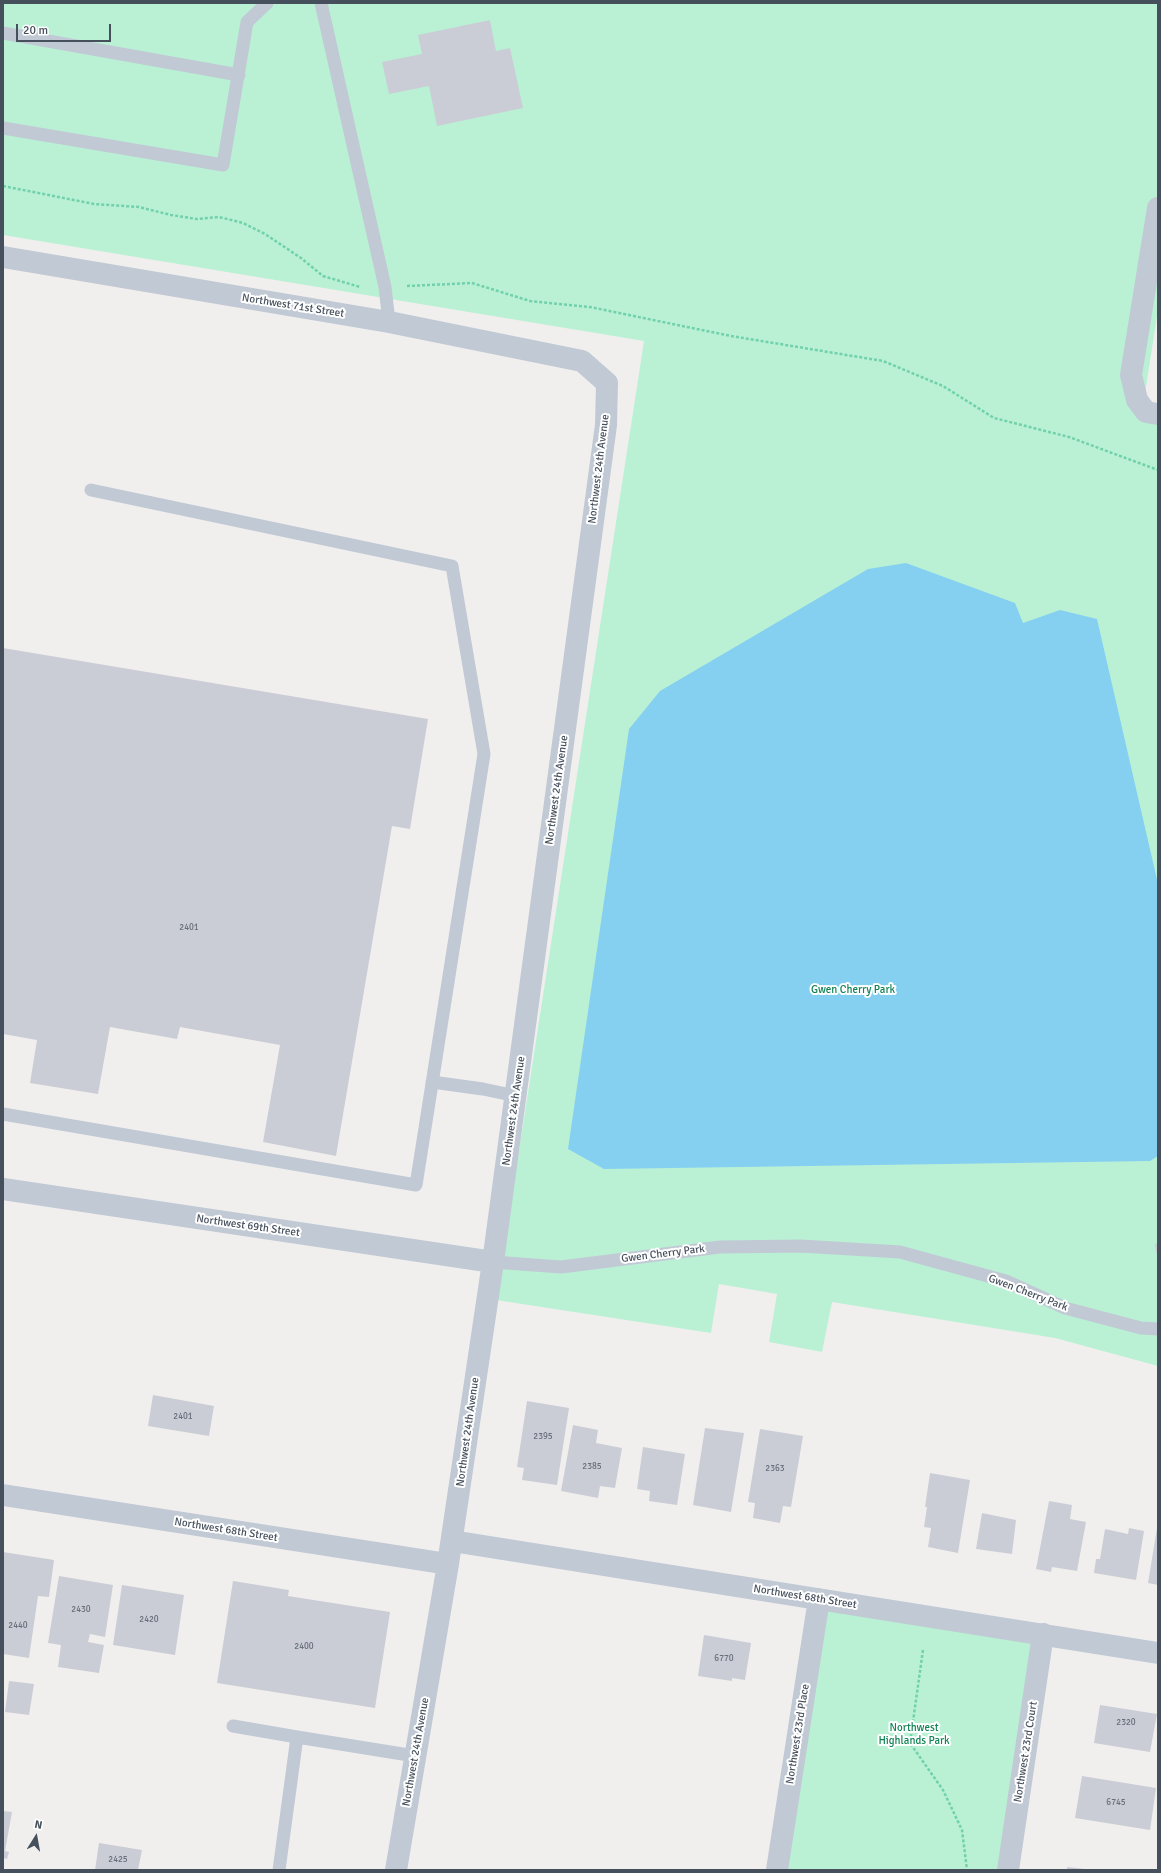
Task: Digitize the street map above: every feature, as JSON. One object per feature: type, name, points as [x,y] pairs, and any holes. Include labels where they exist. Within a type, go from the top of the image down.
[{"type":"street","points":[[1158,208],[1131,375],[1137,400],[1146,412],[1158,414]]},
{"type":"street","name":"Northwest 71st Street","points":[[3,257],[389,322],[582,361]]},
{"type":"street","name":"Northwest 24th Avenue","points":[[396,1870],[452,1541],[493,1262],[606,425],[607,383],[582,361]]},
{"type":"street","name":"Northwest 69th Street","points":[[3,1189],[493,1262]]},
{"type":"street","name":"Northwest 68th Street","points":[[3,1495],[448,1564]]},
{"type":"street","name":"Northwest 68th Street","points":[[452,1541],[1158,1653]]},
{"type":"street","name":"Northwest 23rd Place","points":[[777,1870],[819,1599]]},
{"type":"street","name":"Northwest 23rd Court","points":[[1008,1870],[1044,1634]]},
{"type":"lane","points":[[3,128],[223,165],[248,22],[267,3]]},
{"type":"lane","points":[[321,3],[385,287],[389,322]]},
{"type":"lane","points":[[3,33],[239,75]]},
{"type":"lane","points":[[3,1114],[416,1185],[484,754],[452,566],[91,490]]},
{"type":"lane","points":[[432,1082],[483,1089],[516,1096]]},
{"type":"lane","name":"Gwen Cherry Park","points":[[493,1262],[561,1266],[720,1247],[801,1246],[900,1252],[1006,1282],[1065,1308],[1141,1328],[1158,1329]]},
{"type":"lane","points":[[233,1726],[416,1756]]},
{"type":"lane","points":[[278,1870],[297,1737]]},
{"type":"path","points":[[3,186],[94,204],[139,207],[171,215],[197,219],[219,217],[237,221],[265,234],[301,258],[323,276],[362,288],[472,283],[530,301],[590,308],[731,336],[882,361],[944,386],[994,418],[1069,437],[1158,470]]},
{"type":"path","points":[[922,1650],[910,1743],[943,1790],[962,1830],[967,1870]]},
{"type":"green space","name":"Gwen Cherry Park","points":[[3,3],[1158,3],[1158,310],[1141,419],[1158,422],[1158,1366],[1055,1338],[832,1302],[822,1352],[769,1342],[777,1294],[719,1284],[711,1333],[496,1300],[644,341],[3,235]]},
{"type":"green space","name":"Northwest Highlands Park","points":[[824,1607],[1040,1639],[998,1870],[784,1870]]},
{"type":"water","points":[[906,563],[1015,603],[1023,623],[1060,610],[1097,619],[1158,884],[1158,1156],[1150,1161],[604,1169],[568,1149],[629,729],[660,691],[868,569]]},
{"type":"building","points":[[490,20],[496,51],[510,48],[523,108],[437,126],[429,86],[389,94],[382,62],[422,54],[418,35]]},
{"type":"building","points":[[3,648],[428,719],[410,829],[392,826],[336,1156],[263,1142],[280,1045],[180,1027],[177,1039],[110,1027],[98,1094],[30,1083],[37,1040],[3,1034]]},
{"type":"building","points":[[1158,1243],[1158,1256],[1157,1256],[1155,1244]]},
{"type":"building","points":[[153,1395],[214,1406],[209,1436],[148,1426]]},
{"type":"building","points":[[527,1401],[569,1408],[557,1485],[522,1480],[524,1468],[517,1467]]},
{"type":"building","points":[[573,1425],[598,1430],[596,1443],[622,1448],[615,1488],[600,1486],[598,1498],[561,1491]]},
{"type":"building","points":[[705,1428],[744,1433],[731,1512],[693,1505]]},
{"type":"building","points":[[760,1429],[803,1436],[791,1507],[783,1506],[780,1523],[753,1518],[755,1503],[748,1502]]},
{"type":"building","points":[[643,1447],[685,1454],[677,1505],[649,1501],[650,1491],[637,1489]]},
{"type":"building","points":[[930,1473],[970,1480],[958,1553],[928,1547],[931,1528],[924,1527],[927,1507],[925,1507]]},
{"type":"building","points":[[1049,1501],[1072,1505],[1070,1519],[1086,1522],[1077,1571],[1052,1567],[1051,1572],[1036,1569]]},
{"type":"building","points":[[982,1513],[1016,1520],[1012,1554],[976,1549]]},
{"type":"building","points":[[1129,1528],[1144,1531],[1136,1580],[1094,1573],[1096,1559],[1100,1559],[1105,1529],[1128,1534]]},
{"type":"building","points":[[1158,1528],[1158,1585],[1148,1583]]},
{"type":"building","points":[[3,1552],[54,1560],[49,1597],[38,1596],[29,1658],[3,1654]]},
{"type":"building","points":[[59,1576],[113,1585],[105,1637],[90,1634],[88,1642],[104,1645],[99,1673],[58,1667],[61,1645],[48,1643]]},
{"type":"building","points":[[233,1581],[289,1590],[288,1596],[390,1612],[375,1708],[217,1683]]},
{"type":"building","points":[[122,1585],[184,1595],[175,1655],[113,1645]]},
{"type":"building","points":[[704,1635],[751,1643],[745,1680],[732,1678],[732,1681],[698,1676]]},
{"type":"building","points":[[9,1681],[34,1684],[29,1715],[5,1712]]},
{"type":"building","points":[[1100,1705],[1157,1714],[1150,1752],[1094,1743]]},
{"type":"building","points":[[1082,1776],[1156,1788],[1150,1830],[1075,1818]]},
{"type":"building","points":[[3,1811],[12,1812],[5,1851],[9,1852],[7,1859],[3,1858]]},
{"type":"building","points":[[99,1843],[142,1850],[138,1870],[95,1870]]},
{"type":"building","points":[[1067,1867],[1085,1869],[1067,1870]]}]
